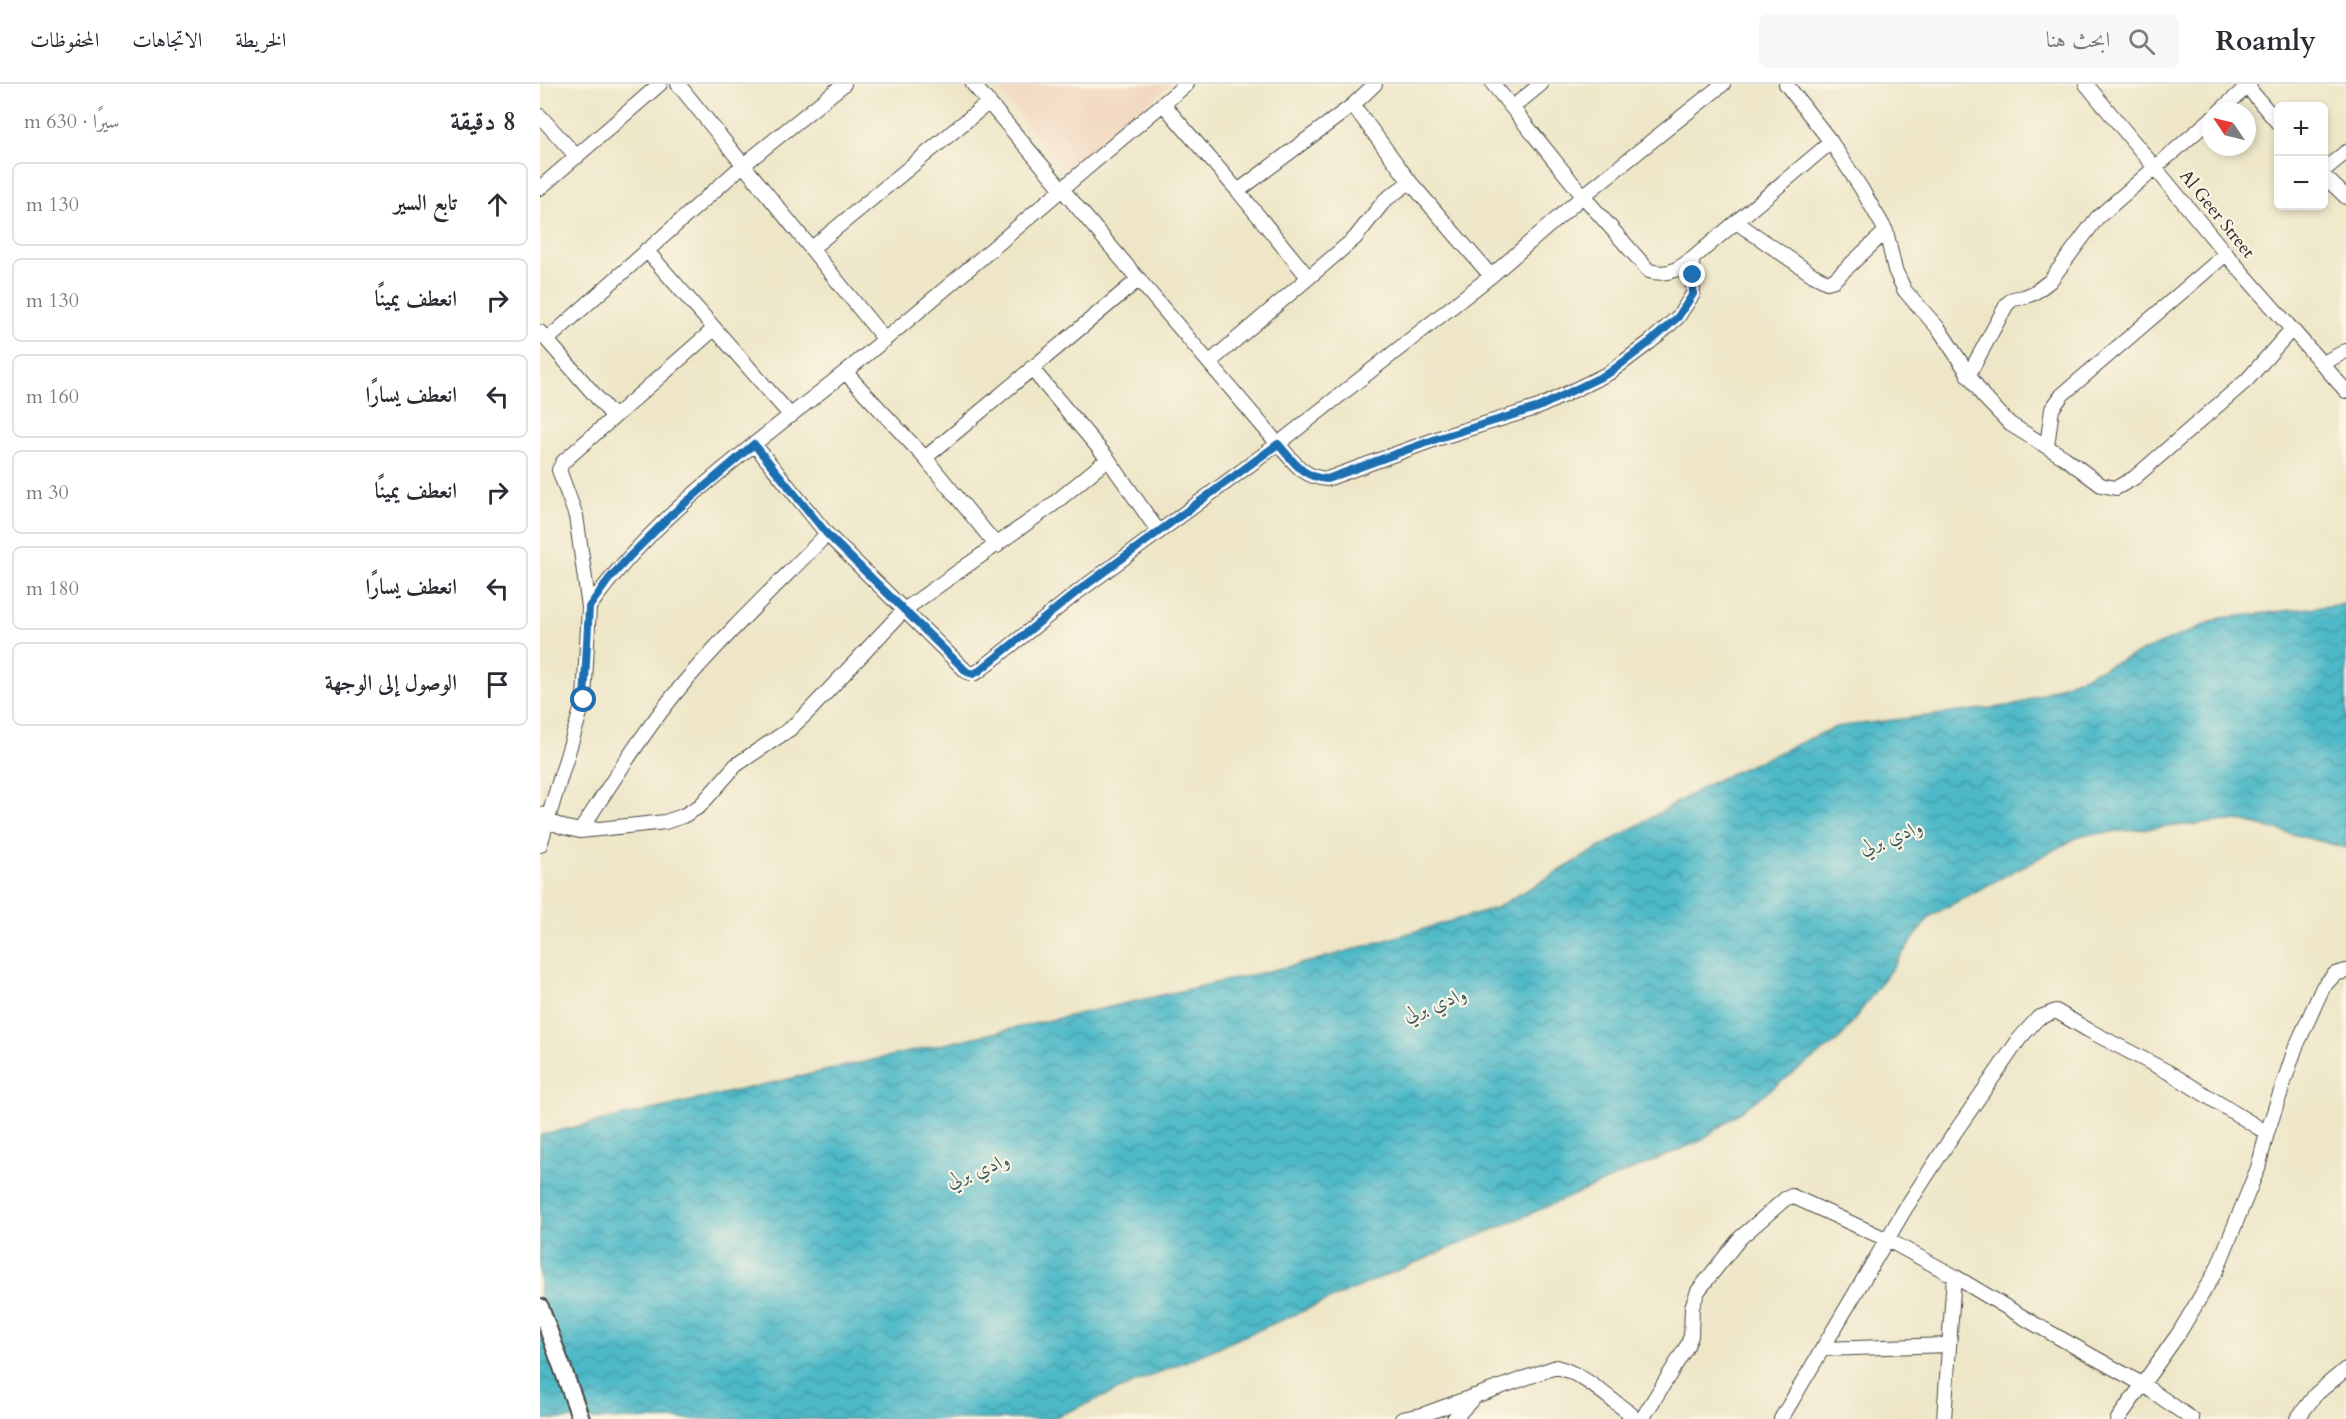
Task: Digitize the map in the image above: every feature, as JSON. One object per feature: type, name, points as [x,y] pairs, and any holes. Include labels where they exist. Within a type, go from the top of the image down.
[{"type":"street","points":[[540,188],[660,84]]},
{"type":"street","points":[[678,84],[885,340]]},
{"type":"street","points":[[613,416],[544,336],[742,166],[844,84]]},
{"type":"street","points":[[973,84],[1278,444],[1301,470],[1313,478],[1327,479],[1439,438],[1539,407],[1623,364],[1678,317],[1693,294],[1692,259]]},
{"type":"street","points":[[589,607],[609,579],[630,556],[700,489],[885,340],[1187,84]]},
{"type":"street","points":[[1238,190],[1353,105],[1375,84]]},
{"type":"street","points":[[1493,84],[1583,196],[1649,271],[1661,274],[1675,272],[1692,259],[1831,142]]},
{"type":"street","points":[[1514,108],[1541,84]]},
{"type":"street","points":[[754,444],[827,534],[942,650],[967,672],[973,674],[1158,531],[1278,444],[1491,276],[1583,196],[1723,84]]},
{"type":"street","points":[[1786,84],[1831,142],[1886,231],[1895,270],[1905,291],[1939,329],[1983,396],[2010,424],[2047,446],[2101,485],[2116,488],[2134,478],[2247,380],[2291,330]]},
{"type":"street","name":"Al Geer Street","points":[[2086,84],[2226,254],[2291,330],[2324,363],[2346,391]]},
{"type":"street","points":[[2230,102],[2248,85],[2274,118]]},
{"type":"street","points":[[812,248],[989,102]]},
{"type":"street","points":[[1163,104],[1238,190],[1308,277]]},
{"type":"street","points":[[1353,105],[1410,182],[1491,276]]},
{"type":"street","points":[[540,116],[577,157]]},
{"type":"street","points":[[1968,376],[2007,304],[2013,298],[2034,293],[2050,281],[2097,218],[2202,127]]},
{"type":"street","points":[[2328,167],[2346,152]]},
{"type":"street","points":[[2328,180],[2346,197]]},
{"type":"street","points":[[1210,362],[1355,238],[1385,201],[1410,182]]},
{"type":"street","points":[[1736,222],[1813,275],[1827,282],[1834,280],[1886,231]]},
{"type":"street","points":[[645,250],[791,416]]},
{"type":"street","points":[[2047,446],[2052,409],[2062,395],[2226,254]]},
{"type":"street","points":[[925,458],[1139,279]]},
{"type":"street","points":[[540,845],[543,817],[584,700],[589,607],[576,516],[559,470],[563,462],[613,416],[714,329]]},
{"type":"street","points":[[2324,363],[2346,351]]},
{"type":"street","points":[[1031,368],[1108,459],[1158,531]]},
{"type":"street","points":[[845,372],[925,458],[997,546]]},
{"type":"street","points":[[543,817],[563,827],[580,831],[665,822],[700,807],[736,765],[790,729],[809,711],[904,610],[997,546],[1051,506],[1108,459]]},
{"type":"street","points":[[580,831],[641,740],[682,685],[827,534]]},
{"type":"street","points":[[2118,1419],[2179,1333],[2217,1269],[2258,1168],[2295,1049],[2323,987],[2335,974],[2346,971]]},
{"type":"street","points":[[1781,1419],[1905,1209],[2020,1038],[2038,1018],[2056,1011],[2170,1073],[2267,1133]]},
{"type":"street","points":[[1402,1419],[1422,1415],[1556,1367],[1567,1370],[1635,1418],[1687,1346],[1692,1307],[1698,1292],[1740,1238],[1785,1199],[1792,1196],[1888,1240],[1954,1276],[2142,1384],[2192,1419]]},
{"type":"street","points":[[1944,1419],[1954,1276]]},
{"type":"street","points":[[540,1307],[581,1419]]},
{"type":"street","points":[[1822,1349],[1949,1345]]},
{"type":"street","points":[[2297,1419],[2316,1394],[2346,1368]]},
{"type":"street","points":[[1454,1419],[1475,1396]]},
{"type":"shaded area","points":[[994,84],[1171,84],[1066,172]]},
{"type":"water","name":"وادي برلي","points":[[2346,604],[2346,848],[2238,820],[2082,835],[1930,916],[1840,1039],[1700,1141],[1051,1419],[540,1419],[540,1135],[1313,961],[1496,908],[1712,782],[1836,727],[2016,705],[2221,618]]},
{"type":"route","points":[[584,700],[589,607],[609,579],[670,516],[754,444],[827,534],[925,630],[942,650],[967,672],[973,674],[1043,621],[1078,591],[1278,444],[1301,470],[1313,478],[1327,479],[1439,438],[1539,407],[1609,373],[1650,342],[1678,317],[1693,294],[1693,275]]}]
